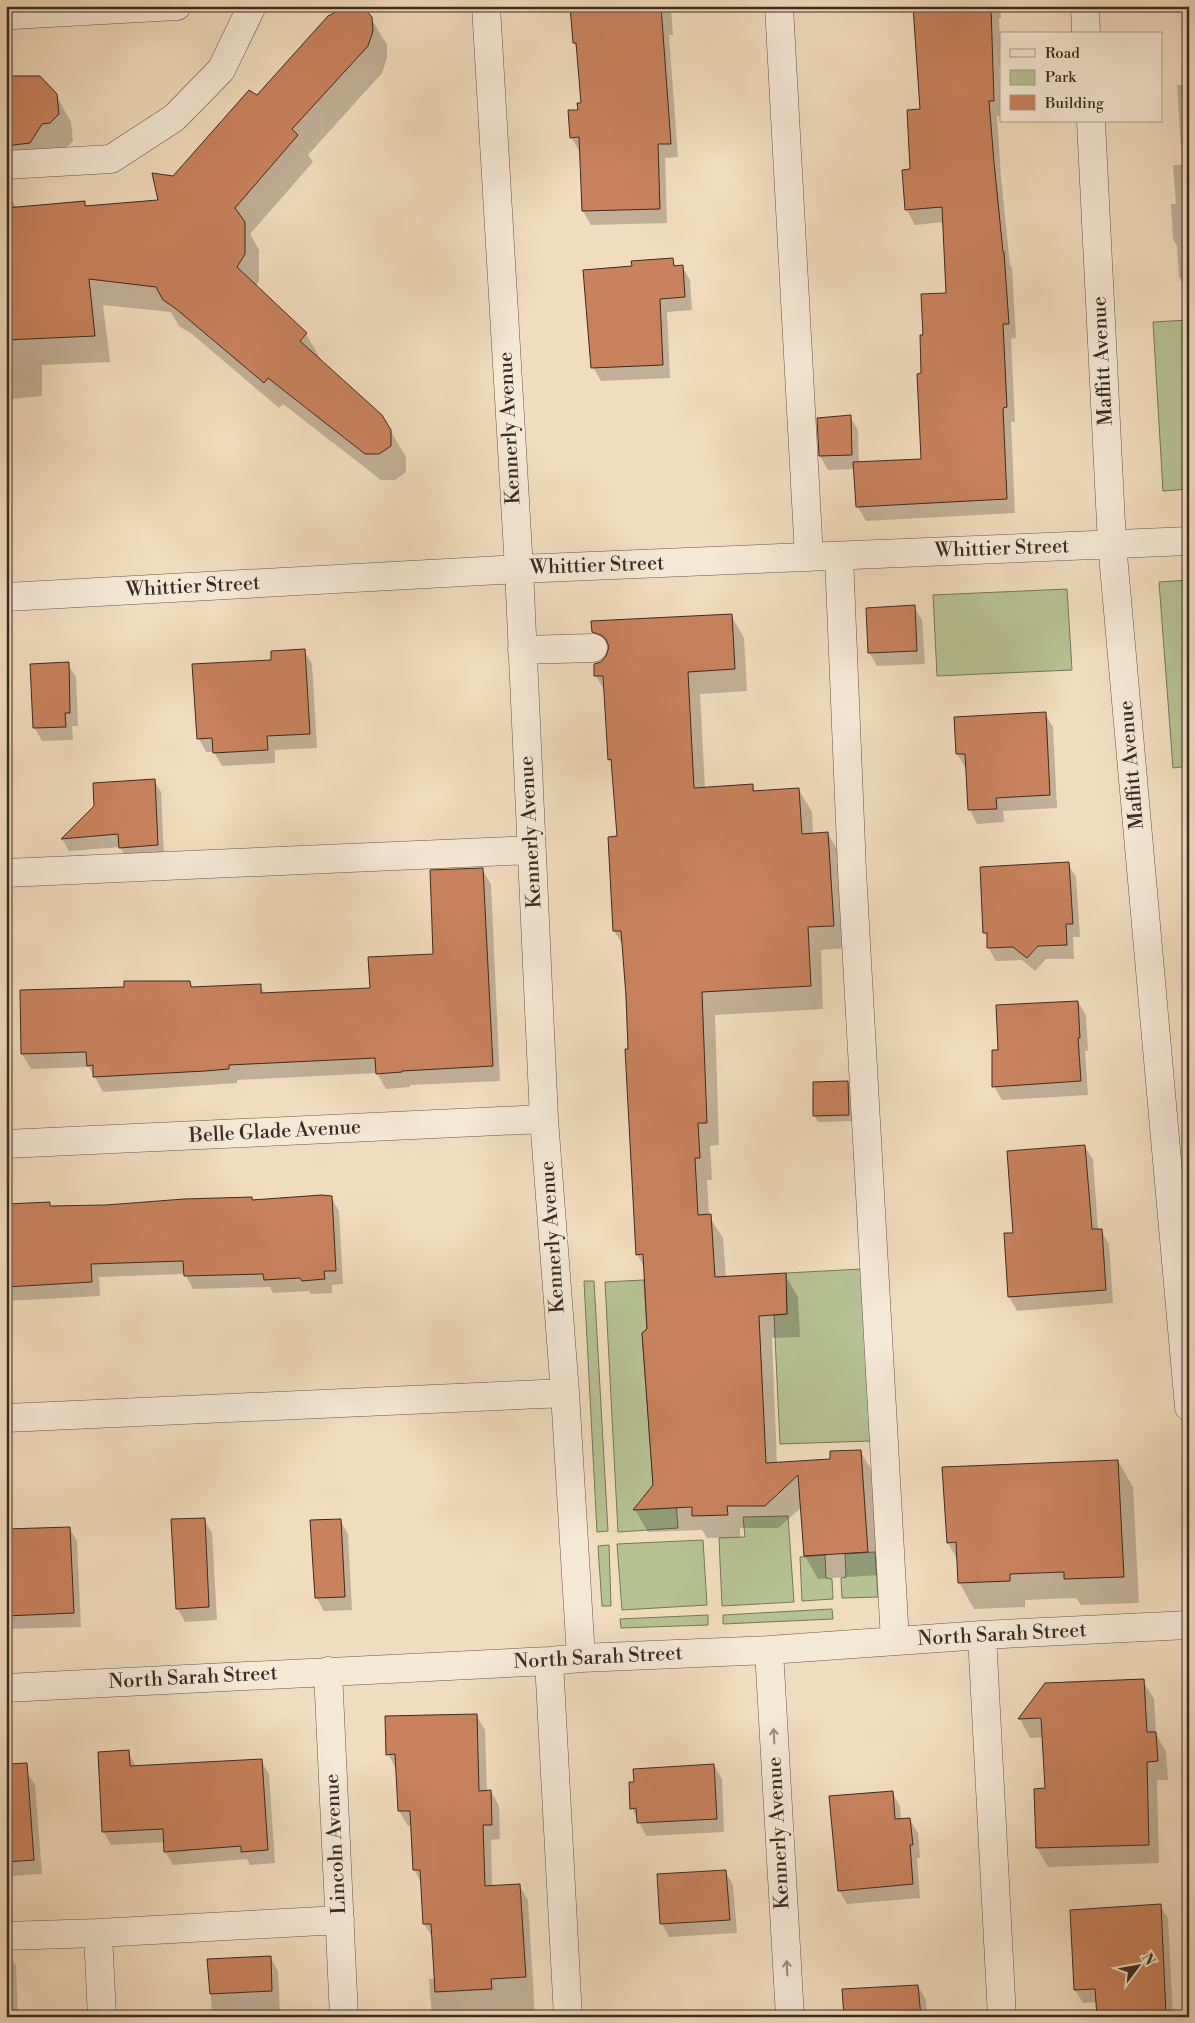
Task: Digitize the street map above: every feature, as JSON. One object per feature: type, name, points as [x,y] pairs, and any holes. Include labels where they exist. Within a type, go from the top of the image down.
[{"type":"street","points":[[13,15],[177,6]]},
{"type":"street","points":[[6,165],[112,159],[174,118],[221,70],[252,6]]},
{"type":"street","name":"Kennerly Avenue","points":[[486,6],[518,569],[544,1120],[581,1658]]},
{"type":"street","points":[[779,6],[809,557]]},
{"type":"street","points":[[1085,6],[1086,32]]},
{"type":"street","name":"Maffitt Avenue","points":[[1091,122],[1112,544],[1189,1407]]},
{"type":"street","name":"Whittier Street","points":[[6,597],[518,569],[1189,541]]},
{"type":"street","points":[[839,556],[852,881],[895,1641]]},
{"type":"street","points":[[522,650],[593,648]]},
{"type":"street","points":[[6,873],[531,850]]},
{"type":"street","name":"Belle Glade Avenue","points":[[6,1144],[544,1120]]},
{"type":"street","points":[[6,1418],[564,1393]]},
{"type":"street","name":"North Sarah Street","points":[[6,1688],[769,1650],[982,1635],[1189,1625]]},
{"type":"street","points":[[982,1635],[1002,2017]]},
{"type":"street","name":"Kennerly Avenue","points":[[769,1650],[790,2017]]},
{"type":"street","points":[[549,1661],[568,2017]]},
{"type":"street","name":"Lincoln Avenue","points":[[328,1671],[344,2017]]},
{"type":"street","points":[[6,1936],[340,1920]]},
{"type":"street","points":[[98,1933],[102,2017]]},
{"type":"green space","points":[[1189,320],[1189,489],[1163,491],[1153,322]]},
{"type":"green space","points":[[1189,580],[1189,766],[1173,768],[1159,582]]},
{"type":"green space","points":[[1067,589],[1072,670],[937,676],[933,595]]},
{"type":"green space","points":[[862,1269],[870,1441],[780,1444],[774,1315],[787,1314],[786,1273]]},
{"type":"green space","points":[[644,1280],[647,1329],[642,1333],[655,1509],[666,1508],[672,1501],[676,1500],[678,1528],[618,1532],[605,1282]]},
{"type":"green space","points":[[584,1281],[594,1281],[608,1531],[597,1532]]},
{"type":"green space","points":[[788,1516],[794,1602],[722,1606],[719,1538],[745,1537],[743,1517]]},
{"type":"green space","points":[[703,1540],[707,1605],[622,1610],[617,1544]]},
{"type":"green space","points":[[609,1545],[611,1606],[602,1606],[598,1546]]},
{"type":"green space","points":[[875,1552],[878,1597],[842,1598],[841,1578],[846,1577],[845,1554]]},
{"type":"green space","points":[[825,1555],[826,1578],[832,1579],[833,1599],[802,1601],[800,1557]]},
{"type":"green space","points":[[832,1609],[833,1619],[723,1624],[723,1615]]},
{"type":"green space","points":[[708,1615],[708,1625],[621,1628],[620,1619]]},
{"type":"building","points":[[570,6],[661,6],[671,144],[658,144],[660,209],[582,211],[579,137],[570,138],[568,110],[578,110],[577,103],[581,103],[576,43],[573,43]]},
{"type":"building","points":[[913,6],[991,6],[994,101],[989,101],[1009,324],[1003,324],[1007,407],[1003,408],[1007,499],[856,507],[853,462],[921,459],[917,374],[921,373],[920,335],[923,335],[921,294],[946,293],[942,207],[905,210],[902,170],[910,169],[907,110],[920,109]]},
{"type":"building","points":[[346,7],[364,8],[372,17],[373,31],[368,46],[292,129],[298,135],[235,208],[245,222],[245,254],[237,267],[307,333],[300,341],[382,415],[391,430],[391,446],[379,454],[365,454],[268,378],[264,383],[163,300],[156,287],[89,279],[95,336],[6,340],[6,208],[85,201],[85,206],[158,200],[152,173],[173,176],[249,90],[257,95],[328,16]]},
{"type":"building","points":[[6,76],[40,76],[57,94],[59,114],[50,123],[42,124],[30,143],[6,146]]},
{"type":"building","points":[[673,258],[674,266],[683,265],[685,297],[660,299],[663,365],[591,368],[583,270],[632,266],[631,261]]},
{"type":"building","points":[[851,415],[852,455],[819,456],[817,418]]},
{"type":"building","points":[[915,605],[917,651],[868,653],[866,608]]},
{"type":"building","points":[[732,614],[735,669],[688,672],[694,788],[753,784],[753,791],[799,788],[802,834],[828,832],[834,926],[808,927],[811,986],[702,992],[707,1123],[698,1123],[700,1158],[695,1158],[698,1215],[711,1214],[715,1277],[786,1273],[787,1314],[759,1316],[766,1463],[830,1459],[830,1451],[861,1450],[868,1552],[804,1556],[798,1475],[765,1506],[727,1506],[728,1515],[692,1516],[692,1507],[633,1510],[653,1485],[642,1333],[647,1329],[643,1254],[636,1255],[625,1049],[628,1049],[626,996],[621,931],[613,931],[608,837],[617,836],[611,759],[608,760],[603,676],[594,676],[594,664],[601,662],[606,656],[609,647],[606,639],[592,632],[591,621]]},
{"type":"building","points":[[305,649],[310,734],[267,736],[268,750],[213,753],[212,738],[197,739],[192,664],[271,660],[271,651]]},
{"type":"building","points":[[69,662],[70,713],[65,713],[66,727],[33,728],[30,664]]},
{"type":"building","points":[[1046,712],[1050,795],[996,798],[997,809],[968,810],[965,754],[956,754],[954,717]]},
{"type":"building","points":[[155,779],[158,845],[119,848],[118,834],[61,839],[94,806],[93,783]]},
{"type":"building","points":[[1069,862],[1073,924],[1066,924],[1067,945],[1038,946],[1027,958],[1013,947],[987,948],[987,933],[983,933],[980,867]]},
{"type":"building","points":[[483,868],[493,1066],[376,1074],[375,1058],[229,1065],[229,1069],[93,1077],[93,1065],[87,1066],[86,1052],[21,1054],[20,990],[124,987],[124,981],[190,981],[191,987],[261,984],[261,993],[370,988],[368,957],[433,954],[430,870]]},
{"type":"building","points":[[1078,1001],[1081,1081],[992,1087],[992,1050],[998,1050],[996,1005]]},
{"type":"building","points":[[848,1081],[849,1115],[813,1116],[813,1082]]},
{"type":"building","points":[[1085,1145],[1092,1229],[1102,1229],[1106,1290],[1008,1297],[1004,1233],[1013,1233],[1007,1151]]},
{"type":"building","points":[[332,1196],[336,1271],[324,1271],[325,1279],[302,1281],[300,1278],[264,1280],[263,1274],[184,1276],[183,1261],[91,1264],[92,1282],[6,1287],[6,1204],[50,1202],[50,1206],[106,1205],[184,1199],[252,1197],[252,1200]]},
{"type":"building","points":[[1118,1460],[1124,1577],[1064,1579],[1064,1572],[1010,1574],[1010,1581],[958,1583],[956,1542],[947,1543],[942,1467]]},
{"type":"building","points":[[205,1518],[209,1607],[176,1609],[171,1519]]},
{"type":"building","points":[[341,1519],[345,1597],[315,1598],[310,1520]]},
{"type":"building","points":[[70,1527],[74,1613],[6,1616],[6,1529]]},
{"type":"building","points":[[1144,1679],[1147,1732],[1156,1732],[1158,1761],[1147,1762],[1149,1845],[1036,1848],[1034,1789],[1045,1788],[1041,1718],[1018,1719],[1045,1683]]},
{"type":"building","points":[[477,1714],[479,1791],[491,1790],[492,1825],[483,1825],[485,1886],[520,1884],[526,1977],[491,1979],[492,1989],[435,1992],[431,1924],[423,1924],[420,1870],[413,1870],[410,1811],[398,1811],[395,1754],[386,1755],[385,1716]]},
{"type":"building","points":[[129,1750],[130,1766],[262,1759],[268,1850],[241,1852],[241,1846],[164,1852],[163,1829],[102,1832],[98,1752]]},
{"type":"building","points":[[27,1763],[34,1860],[6,1862],[6,1764]]},
{"type":"building","points":[[714,1764],[717,1819],[637,1823],[636,1808],[630,1809],[629,1782],[634,1782],[633,1769]]},
{"type":"building","points":[[893,1791],[895,1819],[910,1818],[913,1845],[910,1845],[913,1884],[838,1891],[829,1796]]},
{"type":"building","points":[[726,1870],[730,1920],[660,1924],[657,1874]]},
{"type":"building","points":[[1161,1904],[1166,2014],[1158,2015],[1158,2017],[1097,2017],[1095,1989],[1074,1990],[1070,1910]]},
{"type":"building","points":[[271,1956],[272,1991],[210,1994],[207,1959]]},
{"type":"building","points":[[918,1985],[921,2017],[844,2017],[842,1989]]}]
